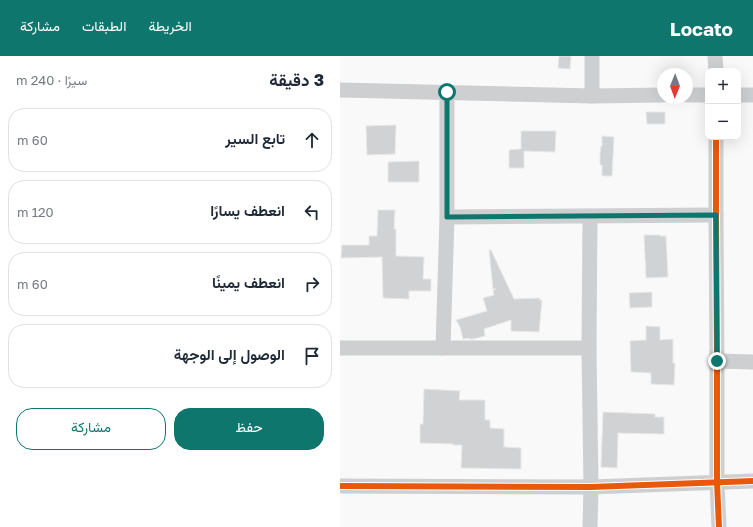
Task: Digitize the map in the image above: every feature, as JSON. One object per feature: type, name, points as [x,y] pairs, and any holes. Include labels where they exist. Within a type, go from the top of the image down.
[{"type":"street","points":[[592,56],[592,96]]},
{"type":"street","points":[[715,56],[716,68]]},
{"type":"street","points":[[340,90],[592,96],[657,95]]},
{"type":"street","points":[[443,348],[447,217],[447,92]]},
{"type":"street","points":[[693,95],[705,95]]},
{"type":"street","points":[[741,95],[753,96]]},
{"type":"street","points":[[716,140],[717,482],[719,527]]},
{"type":"street","points":[[447,217],[716,215]]},
{"type":"street","points":[[590,217],[590,527]]},
{"type":"street","points":[[340,348],[589,348]]},
{"type":"street","points":[[717,361],[753,362]]},
{"type":"street","points":[[340,486],[591,486],[753,481]]},
{"type":"building","points":[[559,56],[571,56],[570,69],[558,68]]},
{"type":"building","points":[[646,112],[665,112],[665,124],[647,124]]},
{"type":"building","points":[[396,125],[395,154],[367,155],[366,126]]},
{"type":"building","points":[[521,131],[556,131],[555,152],[524,151],[524,168],[509,168],[509,150],[521,149]]},
{"type":"building","points":[[602,136],[614,137],[612,176],[602,176],[600,154]]},
{"type":"building","points":[[419,161],[419,182],[388,182],[388,162]]},
{"type":"building","points":[[378,210],[395,210],[394,229],[396,229],[396,256],[424,257],[423,279],[431,279],[431,291],[409,291],[409,299],[383,298],[382,257],[341,258],[342,245],[369,245],[369,236],[377,236]]},
{"type":"building","points":[[644,235],[666,236],[668,277],[646,278]]},
{"type":"building","points":[[489,250],[491,250],[514,299],[540,298],[539,300],[542,300],[539,332],[511,331],[511,320],[484,329],[485,336],[473,339],[463,339],[460,327],[456,320],[487,311],[483,298],[494,295],[493,290],[496,289],[493,289]]},
{"type":"building","points":[[652,292],[652,307],[630,308],[629,293]]},
{"type":"building","points":[[646,326],[660,327],[660,340],[673,339],[673,363],[675,363],[674,385],[651,384],[651,373],[631,372],[630,341],[646,340]]},
{"type":"building","points":[[424,389],[460,391],[459,400],[485,400],[485,420],[490,420],[490,428],[504,429],[504,447],[521,448],[521,469],[461,468],[462,445],[420,443],[420,424],[423,424]]},
{"type":"building","points":[[603,412],[655,414],[655,417],[664,417],[664,434],[618,433],[617,468],[601,467]]},
{"type":"cycle path","points":[[716,140],[717,482],[719,527]]},
{"type":"cycle path","points":[[340,486],[591,487],[753,481]]},
{"type":"route","points":[[447,92],[447,217],[716,215],[717,361]]}]
